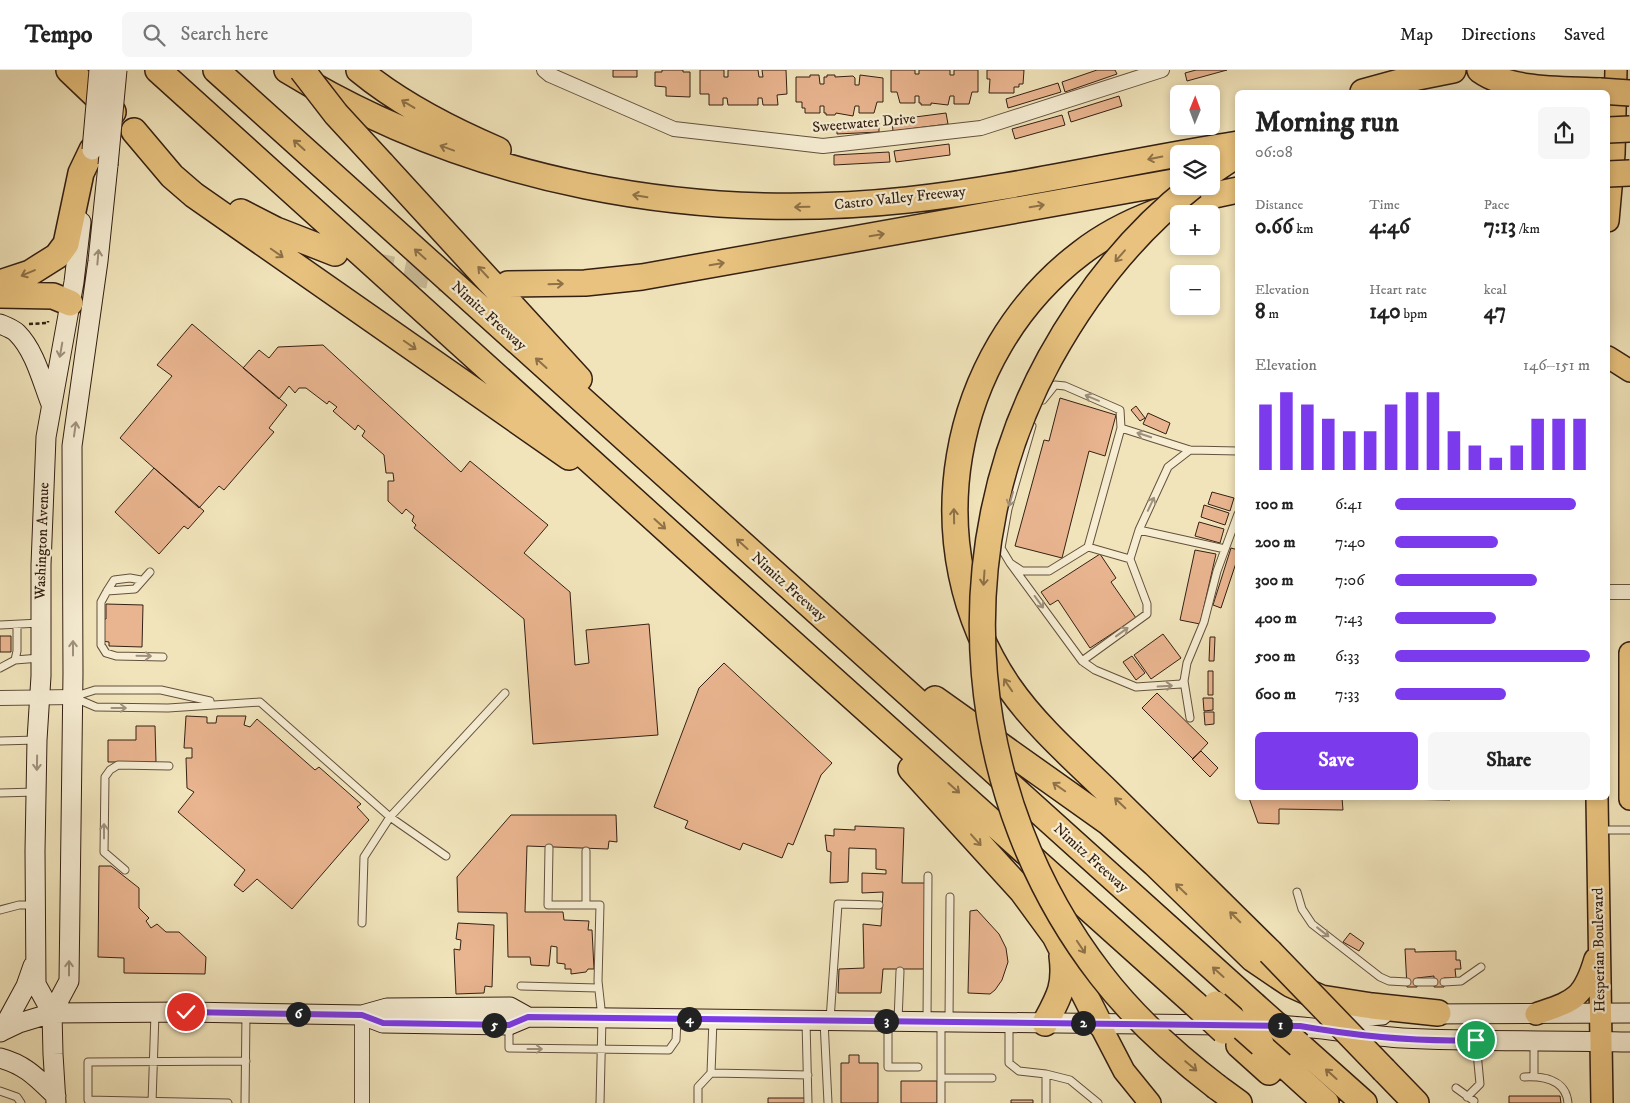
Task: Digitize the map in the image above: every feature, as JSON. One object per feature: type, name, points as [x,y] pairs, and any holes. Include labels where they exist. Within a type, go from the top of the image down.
[{"type":"highway","points":[[56,70],[111,110]]},
{"type":"highway","points":[[69,70],[178,169],[225,202],[276,230],[335,253]]},
{"type":"highway","points":[[158,70],[722,580],[1205,1004]]},
{"type":"highway","points":[[182,70],[1250,1045],[1304,1103]]},
{"type":"highway","name":"Nimitz Freeway","points":[[216,70],[1254,1004],[1299,1035],[1364,1103]]},
{"type":"highway","points":[[287,70],[351,106],[429,141],[501,165],[561,181]]},
{"type":"highway","points":[[302,70],[336,114],[522,314],[655,466]]},
{"type":"highway","points":[[359,70],[382,88],[431,118],[483,144],[524,160],[561,181]]},
{"type":"highway","points":[[1370,90],[1453,70]]},
{"type":"highway","points":[[1480,70],[1516,85],[1556,90]]},
{"type":"highway","points":[[1610,97],[1630,93]]},
{"type":"highway","points":[[1610,99],[1630,104]]},
{"type":"highway","points":[[1610,130],[1630,129]]},
{"type":"highway","points":[[134,131],[172,176],[194,195],[396,335],[539,438],[624,491]]},
{"type":"highway","name":"Castro Valley Freeway","points":[[561,181],[632,194],[707,203],[764,207],[850,205],[944,196],[1235,145]]},
{"type":"highway","points":[[1220,167],[1235,156]]},
{"type":"highway","points":[[0,283],[30,273],[57,256],[66,244],[81,173],[100,157]]},
{"type":"highway","points":[[1220,173],[1235,172]]},
{"type":"highway","points":[[1610,174],[1630,173]]},
{"type":"highway","name":"Castro Valley Freeway","points":[[508,284],[585,283],[642,277],[1170,184]]},
{"type":"highway","points":[[1235,191],[1184,202],[1156,212],[1106,236],[1060,270],[1020,312],[989,361],[967,417],[956,473],[954,527],[959,566],[972,614],[995,664],[1009,687],[1046,731],[1270,952],[1416,1103]]},
{"type":"highway","points":[[1183,195],[1144,230],[1106,273],[1072,321],[1030,396],[1010,451],[994,506],[985,563],[982,650],[992,738],[1006,793],[1026,846],[1051,899],[1081,948],[1116,994],[1156,1036],[1239,1103]]},
{"type":"highway","points":[[0,295],[53,296],[81,304]]},
{"type":"highway","points":[[722,580],[801,667],[906,763],[1022,891],[1055,936],[1061,952],[1099,1023]]},
{"type":"highway","points":[[817,612],[1108,822],[1155,864],[1253,959],[1290,984],[1321,998],[1438,1013]]},
{"type":"highway","points":[[1045,1023],[1060,995],[1064,975],[1061,952]]},
{"type":"highway","points":[[1250,1045],[1326,1103]]},
{"type":"main road","name":"Washington Avenue","points":[[99,70],[100,157]]},
{"type":"main road","name":"Washington Avenue","points":[[52,1013],[69,981],[73,697],[72,446],[81,304],[100,157],[116,70]]},
{"type":"main road","points":[[1610,199],[1614,154],[1616,70]]},
{"type":"main road","name":"Washington Avenue","points":[[56,1100],[52,1013],[36,984],[36,792],[40,623],[46,445],[52,404],[81,304]]},
{"type":"main road","points":[[0,306],[81,304]]},
{"type":"main road","points":[[0,324],[17,332],[25,343],[37,365],[52,404]]},
{"type":"main road","points":[[1610,358],[1630,371]]},
{"type":"main road","points":[[1630,653],[1630,799]]},
{"type":"main road","name":"Hesperian Boulevard","points":[[1597,800],[1602,1103]]},
{"type":"main road","points":[[1536,1014],[1566,1003],[1581,992],[1590,977],[1599,939]]},
{"type":"main road","points":[[0,1032],[26,986],[36,958]]},
{"type":"main road","points":[[0,1032],[19,1023],[52,1013],[155,1012],[362,1015],[384,1008],[510,1007],[528,1017]]},
{"type":"main road","points":[[1299,1035],[1323,1019],[1339,1017],[1438,1013],[1630,1013]]},
{"type":"main road","points":[[362,1015],[383,1023],[509,1025],[528,1017],[1099,1023],[1299,1035],[1349,1033],[1400,1038],[1630,1042]]},
{"type":"main road","points":[[1099,1023],[1124,1071],[1150,1103]]},
{"type":"main road","points":[[0,1058],[28,1069],[56,1100]]},
{"type":"street","name":"Sweetwater Drive","points":[[544,70],[550,75],[674,129],[823,146],[981,128],[1162,70]]},
{"type":"street","points":[[1610,592],[1630,592]]},
{"type":"street","points":[[0,698],[73,697]]},
{"type":"street","points":[[362,1015],[362,1103]]},
{"type":"lane","points":[[1010,563],[1022,571],[1049,571],[1088,547],[1121,428],[1120,410],[1065,386],[1054,385],[1045,396],[1037,414],[1008,509],[1001,548],[1010,563],[1082,660],[1095,670],[1136,687],[1171,686],[1181,684],[1184,681]]},
{"type":"lane","points":[[1121,428],[1190,450],[1235,451]]},
{"type":"lane","points":[[1082,660],[1147,614],[1147,604],[1130,559],[1139,530],[1168,468],[1190,450]]},
{"type":"lane","points":[[1190,718],[1184,681],[1187,663],[1204,622],[1217,571],[1235,522]]},
{"type":"lane","points":[[1139,530],[1225,549]]},
{"type":"lane","points":[[1088,547],[1130,559]]},
{"type":"lane","points":[[107,592],[135,589],[150,572]]},
{"type":"lane","points":[[141,580],[130,578],[114,580],[101,602],[101,645],[106,653],[116,656],[163,656]]},
{"type":"lane","points":[[0,625],[40,623]]},
{"type":"lane","points":[[15,660],[17,625]]},
{"type":"lane","points":[[0,668],[15,660],[40,658]]},
{"type":"lane","points":[[73,697],[95,690],[161,690],[217,703]]},
{"type":"lane","points":[[362,923],[364,857],[390,817],[505,693]]},
{"type":"lane","points":[[73,697],[96,707],[168,708],[217,703],[260,702],[390,817],[446,856]]},
{"type":"lane","points":[[0,741],[37,740]]},
{"type":"lane","points":[[124,870],[104,852],[105,777],[110,770],[118,766],[169,766]]},
{"type":"lane","points":[[0,793],[36,792]]},
{"type":"lane","points":[[1597,830],[1630,830]]},
{"type":"lane","points":[[549,848],[548,904],[600,905],[598,988],[602,1018],[600,1103]]},
{"type":"lane","points":[[586,851],[586,905]]},
{"type":"lane","points":[[928,876],[939,1022],[941,1103]]},
{"type":"lane","points":[[1297,892],[1302,908],[1312,924],[1380,977],[1389,981],[1407,982]]},
{"type":"lane","points":[[939,1022],[950,897]]},
{"type":"lane","points":[[0,910],[19,904],[35,905]]},
{"type":"lane","points":[[828,1103],[820,1020],[838,904],[878,905]]},
{"type":"lane","points":[[1444,982],[1461,981],[1481,966]]},
{"type":"lane","points":[[900,972],[888,1067],[918,1067]]},
{"type":"lane","points":[[1417,982],[1434,982]]},
{"type":"lane","points":[[521,986],[598,988]]},
{"type":"lane","points":[[152,1103],[155,1012]]},
{"type":"lane","points":[[245,1103],[246,1013]]},
{"type":"lane","points":[[509,1025],[509,1048],[669,1050],[676,1040],[677,1019]]},
{"type":"lane","points":[[698,1103],[698,1087],[710,1073],[712,1019]]},
{"type":"lane","points":[[808,1103],[806,1050],[820,1020]]},
{"type":"lane","points":[[1009,1022],[1009,1062],[1019,1072],[1046,1074],[1070,1080],[1089,1100],[1098,1103]]},
{"type":"lane","points":[[1456,1088],[1470,1099],[1480,1084],[1476,1040]]},
{"type":"lane","points":[[1534,1041],[1534,1076]]},
{"type":"lane","points":[[228,1103],[152,1103],[88,1100],[88,1062],[246,1061]]},
{"type":"lane","points":[[710,1073],[808,1075]]},
{"type":"lane","points":[[1046,1074],[1046,1103]]},
{"type":"lane","points":[[1524,1077],[1534,1076],[1554,1081],[1562,1086],[1567,1093],[1568,1103]]},
{"type":"lane","points":[[941,1078],[992,1078]]},
{"type":"lane","points":[[0,1091],[17,1097],[20,1103]]},
{"type":"path","points":[[24,326],[27,324],[48,323],[48,321]]},
{"type":"building","points":[[613,70],[637,70],[637,77],[613,77]]},
{"type":"building","points":[[662,70],[690,72],[690,97],[666,96],[666,87],[655,86],[655,72],[662,72]]},
{"type":"building","points":[[700,70],[724,70],[724,77],[728,77],[728,70],[758,70],[759,77],[763,77],[762,70],[786,70],[787,94],[777,95],[778,105],[763,105],[762,98],[758,98],[758,105],[728,105],[727,98],[723,98],[723,105],[709,105],[709,94],[700,94]]},
{"type":"building","points":[[891,70],[915,70],[915,74],[919,74],[919,70],[950,70],[950,75],[954,75],[954,70],[978,70],[978,92],[972,92],[969,104],[954,104],[954,96],[950,96],[948,105],[931,103],[931,105],[921,105],[919,103],[919,96],[915,96],[915,103],[900,103],[897,92],[891,92]]},
{"type":"building","points":[[987,70],[1024,70],[1023,84],[1019,84],[1019,87],[1014,87],[1014,93],[989,93],[990,79],[987,79]]},
{"type":"building","points":[[1097,70],[1115,70],[1117,74],[1065,92],[1062,82]]},
{"type":"building","points":[[1196,70],[1227,70],[1187,81],[1185,73]]},
{"type":"building","points":[[810,75],[819,75],[820,84],[824,84],[824,77],[827,77],[827,75],[835,75],[835,77],[853,76],[855,78],[855,85],[859,85],[860,75],[883,78],[883,102],[877,102],[874,113],[859,113],[859,106],[855,106],[853,116],[836,113],[835,115],[826,115],[824,113],[824,106],[820,106],[820,113],[805,113],[805,108],[802,108],[802,102],[796,102],[796,77],[810,77]]},
{"type":"building","points":[[1058,83],[1061,92],[1008,108],[1006,99]]},
{"type":"building","points":[[1119,96],[1122,106],[1071,122],[1068,112]]},
{"type":"building","points":[[946,113],[948,124],[893,131],[892,120]]},
{"type":"building","points":[[1062,115],[1065,125],[1015,139],[1012,129]]},
{"type":"building","points":[[879,121],[879,132],[837,134],[837,124]]},
{"type":"building","points":[[949,144],[950,155],[896,162],[894,151]]},
{"type":"building","points":[[889,152],[890,162],[834,165],[834,155]]},
{"type":"building","points":[[192,324],[287,405],[269,428],[274,432],[224,490],[219,486],[199,508],[120,438],[172,376],[157,365]]},
{"type":"building","points":[[323,345],[461,472],[470,461],[548,525],[524,553],[570,592],[575,665],[589,663],[586,630],[649,624],[658,735],[533,744],[524,619],[414,528],[416,525],[412,521],[414,516],[406,509],[402,514],[388,501],[388,481],[394,481],[393,473],[386,473],[384,455],[362,436],[365,431],[358,425],[355,430],[333,411],[337,407],[329,401],[327,404],[306,388],[299,388],[295,393],[289,386],[279,399],[243,368],[259,350],[269,358],[278,347]]},
{"type":"building","points":[[1060,398],[1116,415],[1105,456],[1089,451],[1062,558],[1015,546],[1044,440],[1049,441]]},
{"type":"building","points":[[1136,406],[1145,418],[1140,421],[1131,410]]},
{"type":"building","points":[[1148,413],[1170,423],[1166,434],[1143,424]]},
{"type":"building","points":[[154,468],[204,511],[188,529],[184,526],[159,554],[115,512]]},
{"type":"building","points":[[1212,492],[1234,498],[1230,511],[1208,504]]},
{"type":"building","points":[[1204,505],[1229,513],[1225,525],[1201,517]]},
{"type":"building","points":[[1199,522],[1224,529],[1220,543],[1195,536]]},
{"type":"building","points":[[1231,548],[1235,549],[1235,566],[1221,608],[1213,605]]},
{"type":"building","points":[[1195,550],[1216,554],[1200,624],[1180,620]]},
{"type":"building","points":[[1100,554],[1116,578],[1111,582],[1136,618],[1090,648],[1058,600],[1050,605],[1041,592]]},
{"type":"building","points":[[106,604],[143,605],[142,647],[109,646],[109,642],[102,641],[102,619],[106,619]]},
{"type":"building","points":[[1163,634],[1181,658],[1151,679],[1134,655]]},
{"type":"building","points":[[0,636],[11,636],[11,652],[0,652]]},
{"type":"building","points":[[1210,637],[1215,637],[1214,661],[1209,661]]},
{"type":"building","points":[[1132,656],[1145,673],[1136,680],[1123,662]]},
{"type":"building","points":[[724,663],[832,763],[821,775],[793,845],[788,843],[782,858],[743,843],[740,850],[685,828],[688,821],[654,807],[699,688]]},
{"type":"building","points":[[1208,671],[1213,671],[1213,695],[1208,695]]},
{"type":"building","points":[[1157,693],[1208,743],[1193,759],[1142,708]]},
{"type":"building","points":[[1203,698],[1213,698],[1213,710],[1204,711]]},
{"type":"building","points":[[1204,712],[1214,712],[1214,724],[1205,725]]},
{"type":"building","points":[[186,716],[207,717],[207,723],[216,723],[217,716],[246,716],[244,725],[250,727],[257,719],[315,770],[319,767],[361,804],[357,807],[369,820],[292,909],[257,879],[243,892],[234,885],[245,870],[178,812],[194,792],[187,788],[186,758],[192,758],[192,748],[184,748]]},
{"type":"building","points":[[136,726],[155,726],[156,762],[108,762],[108,740],[136,740]]},
{"type":"building","points":[[1201,751],[1218,768],[1210,777],[1192,759]]},
{"type":"building","points":[[1250,800],[1342,800],[1343,810],[1279,809],[1279,824],[1258,823]]},
{"type":"building","points":[[511,815],[616,815],[617,842],[609,841],[608,849],[527,846],[525,912],[563,912],[564,920],[589,921],[588,930],[592,930],[594,969],[571,974],[571,969],[565,969],[565,964],[557,963],[557,947],[551,946],[549,966],[531,965],[530,957],[508,957],[507,913],[458,912],[457,877]]},
{"type":"building","points":[[855,826],[904,828],[902,883],[926,883],[924,969],[883,969],[881,993],[838,993],[839,969],[864,968],[863,924],[881,926],[883,892],[862,893],[862,873],[886,874],[886,870],[876,869],[876,849],[849,848],[848,882],[830,883],[831,852],[827,851],[825,835],[834,836],[834,829],[855,830]]},
{"type":"building","points":[[99,866],[111,866],[139,888],[139,908],[149,918],[146,921],[151,928],[157,924],[166,932],[179,932],[206,957],[205,974],[124,973],[124,958],[98,957]]},
{"type":"building","points":[[977,910],[999,934],[1006,948],[1008,962],[1002,980],[990,994],[968,993],[970,911]]},
{"type":"building","points":[[458,923],[494,925],[492,987],[485,986],[484,993],[456,994],[454,949],[460,950],[461,940],[456,939]]},
{"type":"building","points":[[1350,933],[1364,943],[1359,951],[1343,942]]},
{"type":"building","points":[[1405,949],[1415,949],[1415,952],[1456,951],[1456,960],[1460,960],[1461,969],[1455,969],[1456,978],[1444,978],[1444,987],[1434,987],[1434,976],[1417,978],[1417,987],[1407,987]]},
{"type":"building","points":[[849,1055],[859,1055],[859,1063],[878,1063],[878,1103],[841,1103],[841,1063],[849,1063]]},
{"type":"building","points":[[901,1081],[937,1081],[937,1103],[901,1103]]},
{"type":"building","points":[[1509,1096],[1560,1096],[1561,1103],[1509,1103]]},
{"type":"building","points":[[768,1098],[807,1098],[807,1103],[768,1103]]},
{"type":"building","points":[[1011,1100],[1033,1100],[1033,1103],[1011,1103]]},
{"type":"tunnel","points":[[368,264],[452,281],[506,284]]},
{"type":"route","points":[[186,1012],[362,1015],[383,1023],[509,1025],[528,1017],[1300,1026],[1400,1038],[1476,1040]]}]
